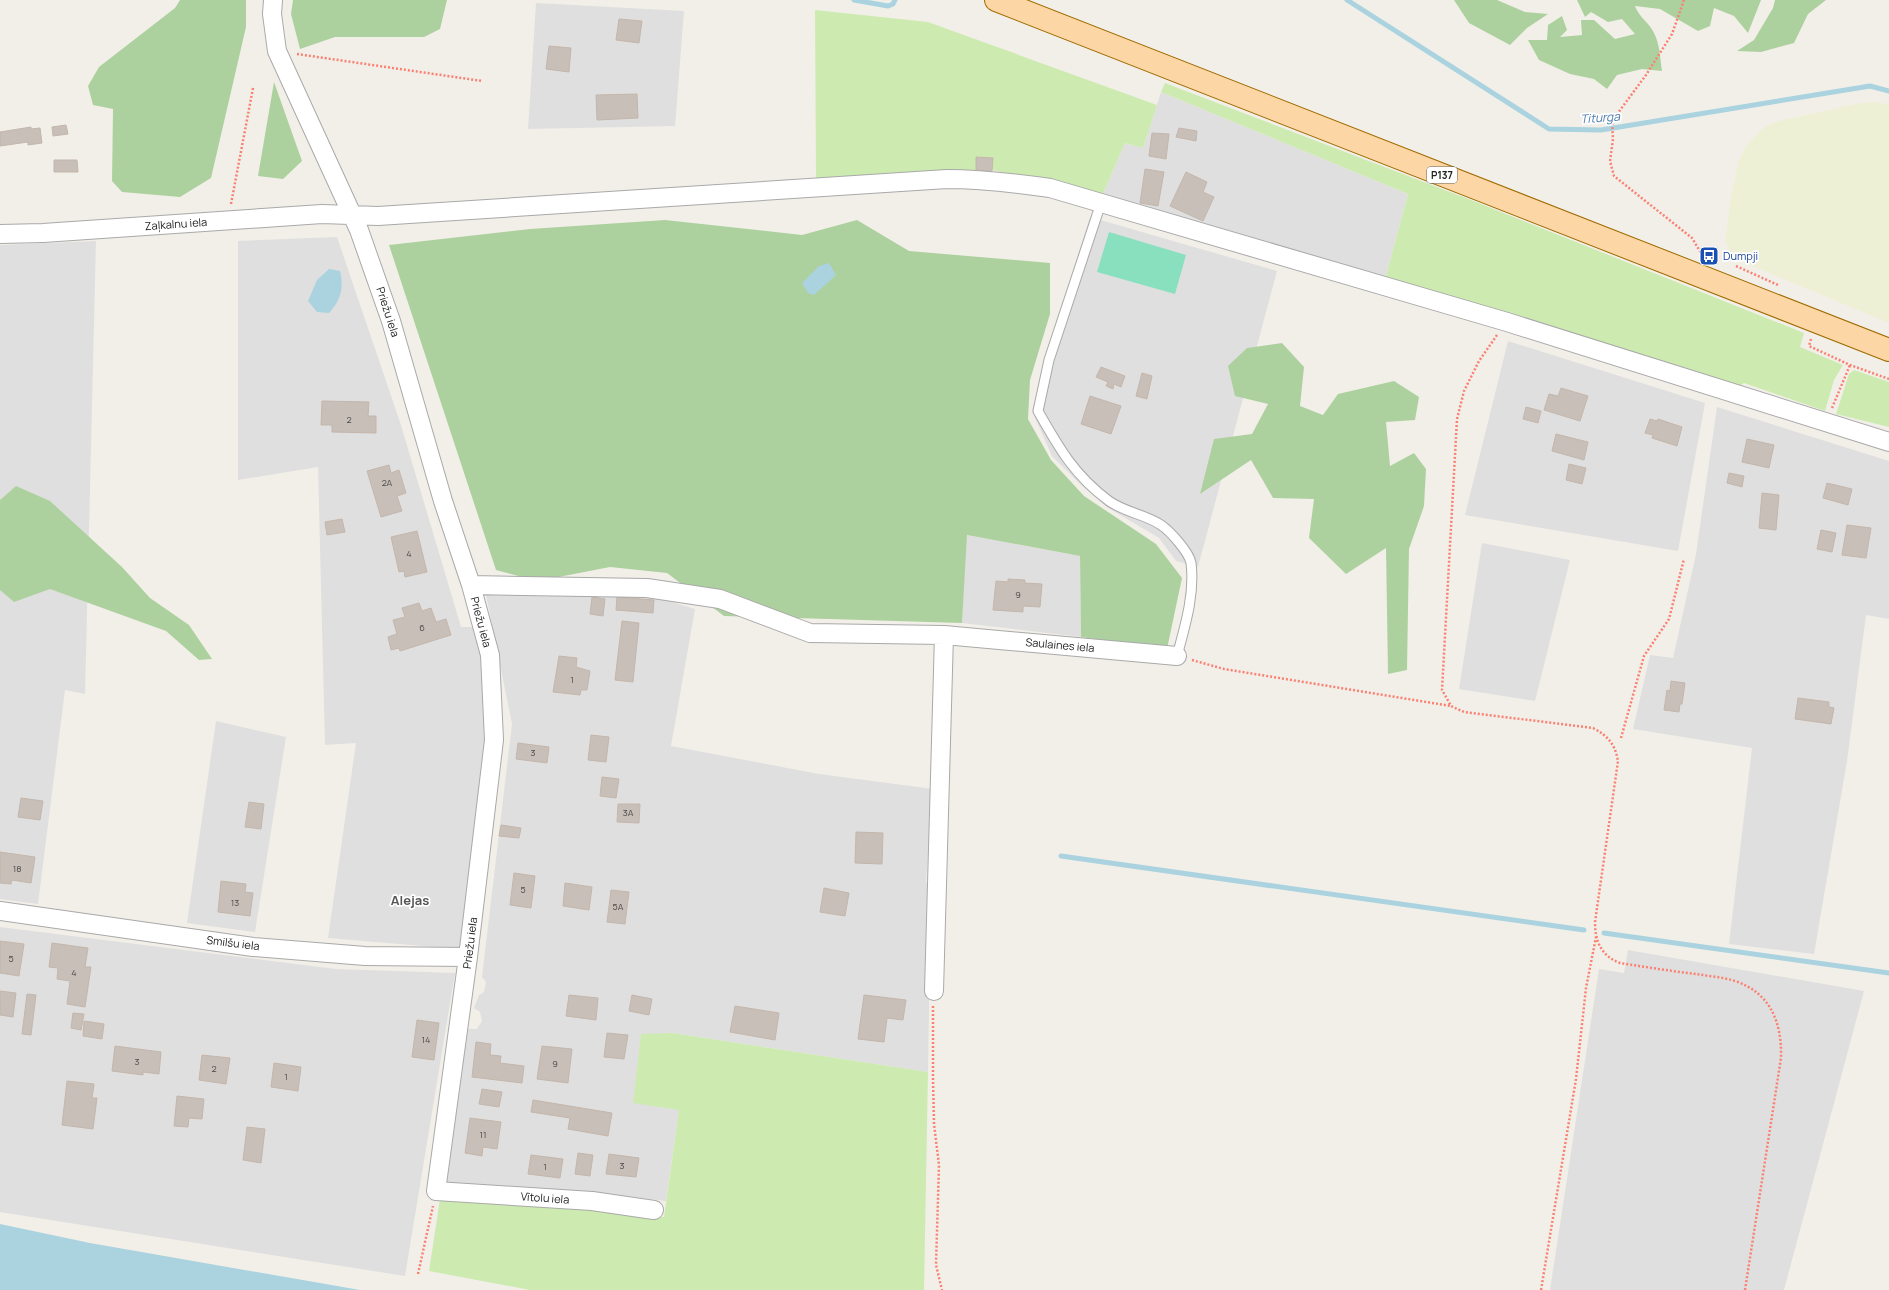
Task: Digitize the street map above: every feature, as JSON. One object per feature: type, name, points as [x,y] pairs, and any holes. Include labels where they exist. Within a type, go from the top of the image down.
[{"type":"main road","name":"P137","points":[[996,0],[1889,350]]},
{"type":"street","name":"Priežu iela","points":[[273,0],[272,14],[278,51],[363,240],[391,321],[443,501],[471,585],[490,655],[494,740],[468,957],[436,1191]]},
{"type":"street","name":"Zaļkalnu iela","points":[[0,234],[43,233],[322,214],[378,216],[947,179],[981,179],[1014,182],[1050,188],[1507,322],[1889,442]]},
{"type":"street","name":"Saulaines iela","points":[[471,585],[647,588],[720,599],[810,633],[944,635],[1177,656]]},
{"type":"street","points":[[934,991],[944,635]]},
{"type":"street","name":"Smilšu iela","points":[[0,911],[253,946],[365,956],[468,957]]},
{"type":"street","name":"Vītolu iela","points":[[436,1191],[592,1201],[654,1210]]},
{"type":"lane","points":[[1101,203],[1049,360],[1038,412],[1063,456],[1085,482],[1110,502],[1161,524],[1178,541],[1190,562],[1190,605],[1177,656]]},
{"type":"path","points":[[1684,0],[1672,34],[1646,75],[1612,121],[1614,139],[1610,161],[1614,176],[1692,238],[1701,253]]},
{"type":"path","points":[[278,51],[482,81]]},
{"type":"path","points":[[228,220],[253,88]]},
{"type":"path","points":[[1451,706],[1442,690],[1457,420],[1464,391],[1479,361],[1507,322]]},
{"type":"path","points":[[1829,414],[1850,365]]},
{"type":"path","points":[[1621,738],[1644,656],[1669,620],[1684,559]]},
{"type":"path","points":[[1177,656],[1224,669],[1451,706],[1464,712],[1593,728],[1604,734],[1612,742],[1617,752],[1618,761],[1595,922],[1596,937],[1586,988],[1576,1079],[1541,1290]]},
{"type":"path","points":[[1596,937],[1604,954],[1614,961],[1726,979],[1742,984],[1756,992],[1766,1002],[1780,1029],[1781,1058],[1745,1290]]},
{"type":"path","points":[[934,991],[933,1087],[939,1165],[936,1265],[942,1290]]},
{"type":"path","points":[[418,1274],[436,1191]]},
{"type":"shaded area","points":[[536,3],[684,11],[675,126],[528,129]]},
{"type":"shaded area","points":[[1161,92],[1408,194],[1385,280],[1103,194],[1125,143],[1143,148]]},
{"type":"shaded area","points":[[1090,217],[1277,271],[1198,567],[1176,561],[1159,538],[1107,507],[1083,487],[1052,456],[1032,411],[1047,353]]},
{"type":"shaded area","points":[[337,237],[400,422],[461,627],[474,627],[481,655],[488,729],[459,949],[328,938],[356,743],[325,745],[318,467],[238,480],[238,241]]},
{"type":"shaded area","points":[[96,241],[85,694],[65,690],[38,904],[0,899],[0,245]]},
{"type":"shaded area","points":[[1508,341],[1705,403],[1678,551],[1465,515]]},
{"type":"shaded area","points":[[1717,407],[1889,461],[1889,619],[1866,615],[1847,761],[1814,954],[1729,944],[1752,748],[1633,729],[1650,655],[1673,658],[1696,554]]},
{"type":"shaded area","points":[[966,535],[1080,556],[1081,637],[962,623]]},
{"type":"shaded area","points":[[1482,543],[1570,560],[1535,701],[1459,689]]},
{"type":"shaded area","points":[[563,592],[646,594],[695,609],[671,746],[819,774],[933,789],[926,881],[931,893],[928,1072],[672,1033],[679,1110],[666,1201],[575,1190],[509,1189],[443,1183],[458,1078],[468,1029],[477,1029],[482,1021],[480,1012],[474,1008],[479,995],[484,992],[486,982],[482,977],[512,724],[486,595]]},
{"type":"shaded area","points":[[216,721],[286,737],[255,932],[187,923]]},
{"type":"shaded area","points":[[0,927],[336,969],[455,973],[405,1276],[0,1212]]},
{"type":"shaded area","points":[[1628,950],[1864,991],[1784,1290],[1550,1290],[1599,969],[1624,973]]},
{"type":"green space","points":[[180,0],[246,0],[246,27],[211,178],[180,197],[122,192],[112,181],[113,109],[93,105],[88,86],[99,67],[175,8]]},
{"type":"green space","points":[[293,0],[447,0],[440,29],[424,37],[335,37],[300,49],[291,14]]},
{"type":"green space","points":[[1454,0],[1497,0],[1525,12],[1548,14],[1527,28],[1510,45],[1469,23]]},
{"type":"green space","points":[[1577,0],[1761,0],[1748,33],[1734,16],[1714,8],[1710,26],[1698,31],[1660,9],[1635,6],[1651,28],[1657,40],[1662,71],[1642,69],[1617,75],[1607,89],[1594,79],[1570,74],[1539,60],[1528,40],[1547,40],[1548,25],[1562,16],[1567,30],[1560,37],[1582,35],[1581,20],[1594,20],[1615,39],[1635,34],[1622,19],[1608,22],[1591,12],[1585,17]]},
{"type":"green space","points":[[1775,0],[1826,0],[1808,14],[1794,43],[1761,52],[1737,51],[1754,40],[1773,8]]},
{"type":"green space","points":[[815,10],[928,22],[1157,105],[1143,148],[1125,143],[1103,194],[992,170],[816,179]]},
{"type":"green space","points":[[274,82],[302,161],[283,179],[258,176]]},
{"type":"green space","points":[[1165,83],[1471,200],[1804,333],[1800,347],[1843,365],[1834,380],[1825,411],[1744,383],[1737,388],[1385,280],[1408,194],[1161,92]]},
{"type":"green space","points":[[1878,102],[1889,105],[1889,323],[1738,260],[1731,253],[1725,241],[1732,191],[1739,161],[1746,146],[1758,133],[1766,126],[1779,121],[1861,103]]},
{"type":"green space","points":[[665,220],[802,235],[857,220],[909,251],[1050,263],[1050,314],[1030,380],[1028,419],[1051,460],[1084,496],[1156,544],[1182,578],[1167,649],[1081,637],[1080,556],[967,535],[962,623],[724,616],[667,573],[610,567],[538,581],[496,570],[389,245],[530,229]]},
{"type":"green space","points":[[1109,232],[1186,255],[1175,294],[1097,272]]},
{"type":"green space","points":[[1282,343],[1304,367],[1300,406],[1323,415],[1338,394],[1394,381],[1419,397],[1415,420],[1386,422],[1390,466],[1414,453],[1426,469],[1424,506],[1409,549],[1407,670],[1388,674],[1386,548],[1346,574],[1309,538],[1314,499],[1273,498],[1251,460],[1200,494],[1214,439],[1252,434],[1268,404],[1235,396],[1228,366],[1247,348]]},
{"type":"green space","points":[[1854,370],[1889,382],[1889,427],[1836,414],[1849,374]]},
{"type":"green space","points":[[16,486],[50,501],[122,567],[150,598],[189,625],[212,659],[199,660],[166,631],[50,589],[14,602],[0,590],[0,500]]},
{"type":"green space","points":[[672,1033],[928,1072],[924,1290],[530,1290],[429,1271],[440,1199],[578,1207],[664,1217],[679,1110],[633,1103],[641,1034]]},
{"type":"water","points":[[829,263],[836,275],[814,295],[808,293],[802,283],[819,266]]},
{"type":"water","points":[[329,269],[340,271],[342,283],[339,298],[329,313],[317,312],[308,301],[317,280]]},
{"type":"water","points":[[0,1224],[90,1243],[360,1290],[0,1290]]},
{"type":"building","points":[[619,19],[642,21],[639,43],[616,40]]},
{"type":"building","points":[[549,46],[571,48],[569,72],[546,69]]},
{"type":"building","points":[[637,94],[638,118],[597,120],[596,95]]},
{"type":"building","points":[[66,125],[68,134],[53,136],[52,127]]},
{"type":"building","points":[[31,127],[31,129],[40,128],[42,143],[28,145],[28,142],[0,146],[0,132]]},
{"type":"building","points":[[1179,128],[1197,131],[1196,141],[1176,137]]},
{"type":"building","points":[[1152,133],[1169,134],[1166,159],[1149,156]]},
{"type":"building","points":[[976,157],[993,158],[992,171],[976,170]]},
{"type":"building","points":[[54,160],[77,160],[78,172],[54,172]]},
{"type":"building","points":[[1145,169],[1164,172],[1158,206],[1140,203]]},
{"type":"building","points":[[1186,172],[1207,182],[1203,192],[1214,197],[1203,221],[1170,206]]},
{"type":"building","points":[[1101,367],[1125,376],[1121,387],[1114,384],[1113,389],[1106,386],[1108,382],[1096,377]]},
{"type":"building","points":[[1142,373],[1152,376],[1147,399],[1136,396]]},
{"type":"building","points":[[1561,388],[1588,396],[1580,421],[1544,410],[1549,394],[1558,396]]},
{"type":"building","points":[[1090,396],[1121,406],[1111,434],[1081,424]]},
{"type":"building","points":[[322,401],[369,402],[368,416],[376,416],[376,433],[332,432],[332,425],[321,425]]},
{"type":"building","points":[[1526,407],[1541,411],[1538,423],[1523,419]]},
{"type":"building","points":[[1650,419],[1657,421],[1658,419],[1682,427],[1677,446],[1652,438],[1653,435],[1645,433]]},
{"type":"building","points":[[1556,434],[1588,442],[1584,460],[1552,451]]},
{"type":"building","points":[[1747,439],[1774,445],[1769,468],[1742,462]]},
{"type":"building","points":[[1569,464],[1586,468],[1582,484],[1566,480]]},
{"type":"building","points":[[389,465],[391,473],[399,470],[406,493],[397,496],[402,511],[381,517],[367,471]]},
{"type":"building","points":[[1729,473],[1744,476],[1742,487],[1727,483]]},
{"type":"building","points":[[1827,483],[1852,489],[1848,505],[1823,498]]},
{"type":"building","points":[[1762,493],[1779,495],[1776,530],[1759,528]]},
{"type":"building","points":[[342,519],[345,532],[327,535],[325,522]]},
{"type":"building","points":[[1847,525],[1871,528],[1866,558],[1842,555]]},
{"type":"building","points":[[1821,530],[1836,533],[1832,552],[1817,549]]},
{"type":"building","points":[[417,531],[427,572],[405,577],[404,571],[399,572],[391,537]]},
{"type":"building","points":[[1008,579],[1025,580],[1025,583],[1042,584],[1040,607],[1023,606],[1023,612],[993,610],[996,581],[1008,582]]},
{"type":"building","points":[[592,597],[605,599],[603,616],[590,614]]},
{"type":"building","points":[[617,597],[654,600],[653,613],[616,610]]},
{"type":"building","points":[[419,603],[422,611],[431,608],[436,622],[446,619],[451,635],[400,651],[399,648],[391,650],[388,637],[397,634],[393,620],[405,617],[402,608]]},
{"type":"building","points":[[622,621],[639,623],[633,682],[615,680]]},
{"type":"building","points":[[559,656],[577,658],[576,667],[590,671],[587,690],[581,690],[580,695],[553,692]]},
{"type":"building","points":[[1671,681],[1685,683],[1682,704],[1680,704],[1679,712],[1664,710],[1667,690],[1670,691]]},
{"type":"building","points":[[1798,698],[1829,702],[1829,707],[1834,708],[1831,724],[1795,719]]},
{"type":"building","points":[[591,735],[609,737],[606,762],[588,760]]},
{"type":"building","points":[[518,743],[549,747],[547,763],[516,759]]},
{"type":"building","points":[[602,777],[619,779],[616,798],[600,796]]},
{"type":"building","points":[[21,798],[43,801],[40,820],[18,817]]},
{"type":"building","points":[[249,802],[264,804],[261,829],[245,827]]},
{"type":"building","points":[[618,804],[640,804],[639,823],[617,822]]},
{"type":"building","points":[[501,825],[521,828],[519,838],[499,836]]},
{"type":"building","points":[[856,832],[883,833],[882,864],[855,863]]},
{"type":"building","points":[[0,852],[35,857],[31,883],[12,880],[11,884],[0,883]]},
{"type":"building","points":[[514,873],[535,876],[531,908],[510,905]]},
{"type":"building","points":[[221,881],[246,884],[245,892],[253,893],[250,916],[218,912]]},
{"type":"building","points":[[565,883],[592,887],[589,910],[563,906]]},
{"type":"building","points":[[824,888],[849,893],[845,916],[820,912]]},
{"type":"building","points":[[611,890],[629,892],[625,924],[607,922]]},
{"type":"building","points":[[0,941],[24,944],[19,976],[0,973]]},
{"type":"building","points":[[52,943],[88,948],[85,967],[91,967],[85,1007],[67,1004],[70,981],[57,979],[58,968],[49,967]]},
{"type":"building","points":[[0,991],[16,993],[13,1017],[0,1015]]},
{"type":"building","points":[[27,994],[36,995],[31,1035],[22,1034]]},
{"type":"building","points":[[569,995],[598,998],[596,1020],[566,1016]]},
{"type":"building","points":[[632,995],[652,999],[649,1015],[629,1011]]},
{"type":"building","points":[[864,995],[906,1000],[903,1020],[887,1018],[884,1042],[858,1039]]},
{"type":"building","points":[[735,1006],[779,1013],[775,1040],[730,1032]]},
{"type":"building","points":[[73,1013],[84,1014],[81,1030],[71,1028]]},
{"type":"building","points":[[417,1020],[439,1023],[434,1060],[412,1057]]},
{"type":"building","points":[[84,1021],[104,1024],[102,1039],[83,1036]]},
{"type":"building","points":[[607,1033],[628,1035],[624,1059],[604,1057]]},
{"type":"building","points":[[476,1042],[491,1044],[490,1055],[501,1056],[500,1063],[524,1066],[522,1083],[472,1077]]},
{"type":"building","points":[[115,1046],[161,1052],[159,1074],[143,1072],[143,1075],[112,1071]]},
{"type":"building","points":[[542,1046],[572,1049],[568,1083],[537,1079]]},
{"type":"building","points":[[202,1055],[230,1058],[226,1084],[199,1080]]},
{"type":"building","points":[[274,1063],[301,1067],[298,1091],[271,1087]]},
{"type":"building","points":[[67,1081],[94,1084],[92,1098],[97,1098],[93,1129],[62,1125]]},
{"type":"building","points":[[482,1089],[502,1092],[499,1107],[479,1104]]},
{"type":"building","points":[[177,1096],[204,1099],[202,1119],[189,1118],[188,1127],[174,1126]]},
{"type":"building","points":[[533,1100],[612,1113],[608,1136],[568,1129],[570,1118],[531,1112]]},
{"type":"building","points":[[470,1118],[501,1122],[497,1149],[483,1147],[482,1156],[465,1153]]},
{"type":"building","points":[[247,1127],[265,1129],[261,1163],[243,1160]]},
{"type":"building","points":[[578,1153],[593,1155],[590,1176],[575,1174]]},
{"type":"building","points":[[609,1154],[639,1158],[636,1177],[606,1174]]},
{"type":"building","points":[[531,1155],[563,1159],[560,1178],[528,1174]]},
{"type":"waterway","name":"Titurga","points":[[854,0],[888,6],[893,4],[895,0]]},
{"type":"waterway","name":"Titurga","points":[[1347,0],[1549,129],[1601,130],[1870,86],[1889,91]]},
{"type":"waterway","points":[[1061,856],[1584,930]]},
{"type":"waterway","points":[[1604,933],[1889,973]]},
{"type":"place","name":"Dumpji","points":[[1709,256]]},
{"type":"district","name":"Alejas","points":[[410,900]]}]
